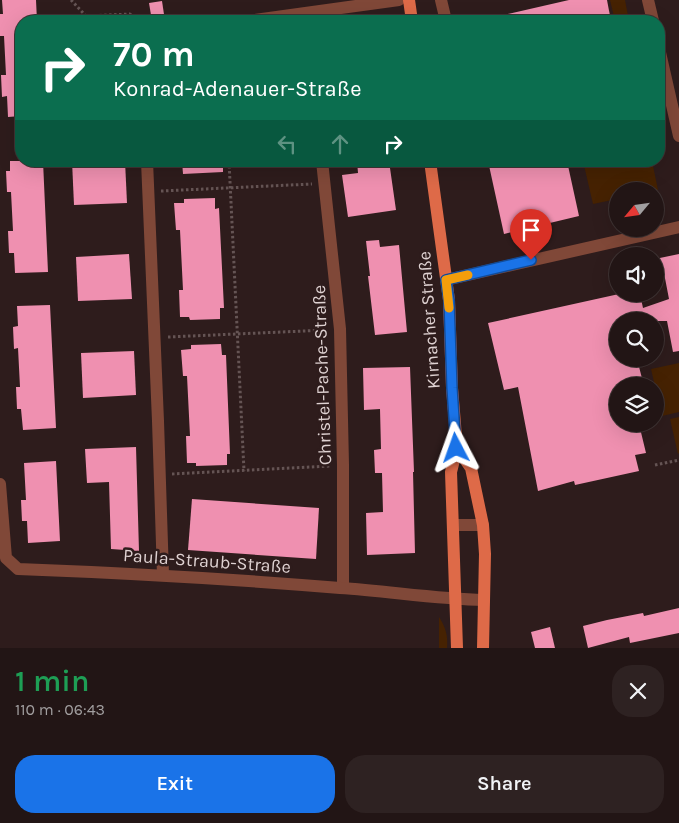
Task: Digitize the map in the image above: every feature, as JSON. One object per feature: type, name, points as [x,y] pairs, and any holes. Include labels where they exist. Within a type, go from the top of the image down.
[{"type":"main road","points":[[409,0],[411,15]]},
{"type":"main road","name":"Kirnacher Straße","points":[[431,167],[449,300],[456,448],[451,472],[457,648]]},
{"type":"main road","points":[[456,448],[471,468],[483,525],[485,554],[483,648]]},
{"type":"street","points":[[314,15],[400,0]]},
{"type":"street","points":[[442,0],[445,15]]},
{"type":"street","points":[[648,0],[652,15]]},
{"type":"street","points":[[665,74],[679,136]]},
{"type":"street","points":[[147,167],[163,575]]},
{"type":"street","name":"Christel-Pache-Straße","points":[[323,167],[340,329],[343,588]]},
{"type":"street","points":[[446,280],[679,227]]},
{"type":"street","name":"Paula-Straub-Straße","points":[[0,484],[6,558],[18,569],[163,575],[343,588],[455,600],[484,600]]},
{"type":"street","points":[[453,525],[483,525]]},
{"type":"path","points":[[71,0],[85,15]]},
{"type":"path","points":[[108,15],[131,15]]},
{"type":"path","points":[[229,167],[244,470]]},
{"type":"path","points":[[149,192],[326,184]]},
{"type":"path","points":[[155,338],[340,329]]},
{"type":"path","points":[[655,465],[679,460]]},
{"type":"path","points":[[160,475],[343,465]]},
{"type":"shaded area","points":[[610,0],[625,0],[628,15],[614,15]]},
{"type":"shaded area","points":[[584,167],[653,167],[656,182],[609,182],[609,201],[593,204]]},
{"type":"shaded area","points":[[679,363],[679,412],[664,416],[664,377],[653,377],[651,369]]},
{"type":"shaded area","points":[[679,417],[679,453],[678,454],[670,419]]},
{"type":"shaded area","points":[[439,617],[446,632],[447,648],[439,648]]},
{"type":"building","points":[[2,0],[36,0],[37,15],[15,15],[15,116],[8,117],[7,96],[2,97],[1,75],[6,75],[4,36],[0,36],[0,14],[3,14]]},
{"type":"building","points":[[569,0],[607,0],[610,15],[503,15]]},
{"type":"building","points":[[162,1],[164,15],[151,15],[149,3]]},
{"type":"building","points":[[10,161],[15,161],[15,167],[43,167],[48,272],[15,273],[14,253],[9,253],[8,231],[13,231],[11,192],[7,192],[6,171],[10,171]]},
{"type":"building","points":[[72,167],[125,167],[127,203],[74,205]]},
{"type":"building","points":[[182,167],[223,167],[223,172],[183,174]]},
{"type":"building","points":[[358,167],[390,167],[396,210],[348,217],[342,175],[358,173]]},
{"type":"building","points":[[489,167],[568,167],[579,216],[504,234]]},
{"type":"building","points":[[215,198],[215,209],[219,208],[224,308],[220,308],[220,319],[190,320],[189,317],[180,317],[179,290],[183,290],[180,230],[176,230],[174,203],[184,203],[184,199]]},
{"type":"building","points":[[379,240],[380,247],[399,245],[407,332],[375,335],[366,241]]},
{"type":"building","points":[[129,254],[132,299],[78,301],[76,257]]},
{"type":"building","points":[[679,254],[679,351],[673,352],[667,321],[664,321],[664,312],[609,312],[609,367],[639,367],[642,377],[609,377],[609,432],[641,432],[646,453],[635,455],[639,471],[575,485],[574,481],[538,491],[518,387],[504,390],[488,323],[609,296],[609,302],[642,302],[643,308],[664,302],[669,299],[664,273],[664,257]]},
{"type":"building","points":[[50,305],[56,428],[23,430],[21,409],[17,409],[16,387],[20,387],[18,348],[14,349],[13,327],[18,326],[17,306]]},
{"type":"building","points":[[221,344],[222,355],[226,355],[230,454],[227,454],[227,465],[196,466],[196,463],[187,463],[186,436],[190,436],[187,376],[183,376],[181,350],[191,349],[191,345]]},
{"type":"building","points":[[134,351],[136,395],[83,398],[81,353]]},
{"type":"building","points":[[410,367],[415,553],[367,555],[366,513],[383,512],[382,473],[375,473],[374,450],[381,449],[380,409],[364,410],[363,368]]},
{"type":"building","points":[[136,447],[139,551],[111,549],[109,482],[87,483],[85,449]]},
{"type":"building","points":[[56,461],[60,541],[28,543],[27,521],[22,521],[21,500],[26,500],[24,463]]},
{"type":"building","points":[[192,499],[319,508],[316,559],[188,550]]},
{"type":"building","points":[[679,608],[679,633],[630,643],[629,637],[588,648],[583,626],[643,613],[644,616]]},
{"type":"building","points":[[550,627],[555,648],[535,648],[531,632]]},
{"type":"slow traffic","points":[[449,308],[446,280],[468,275]]},
{"type":"route","points":[[456,448],[449,300],[446,280],[531,260]]}]
